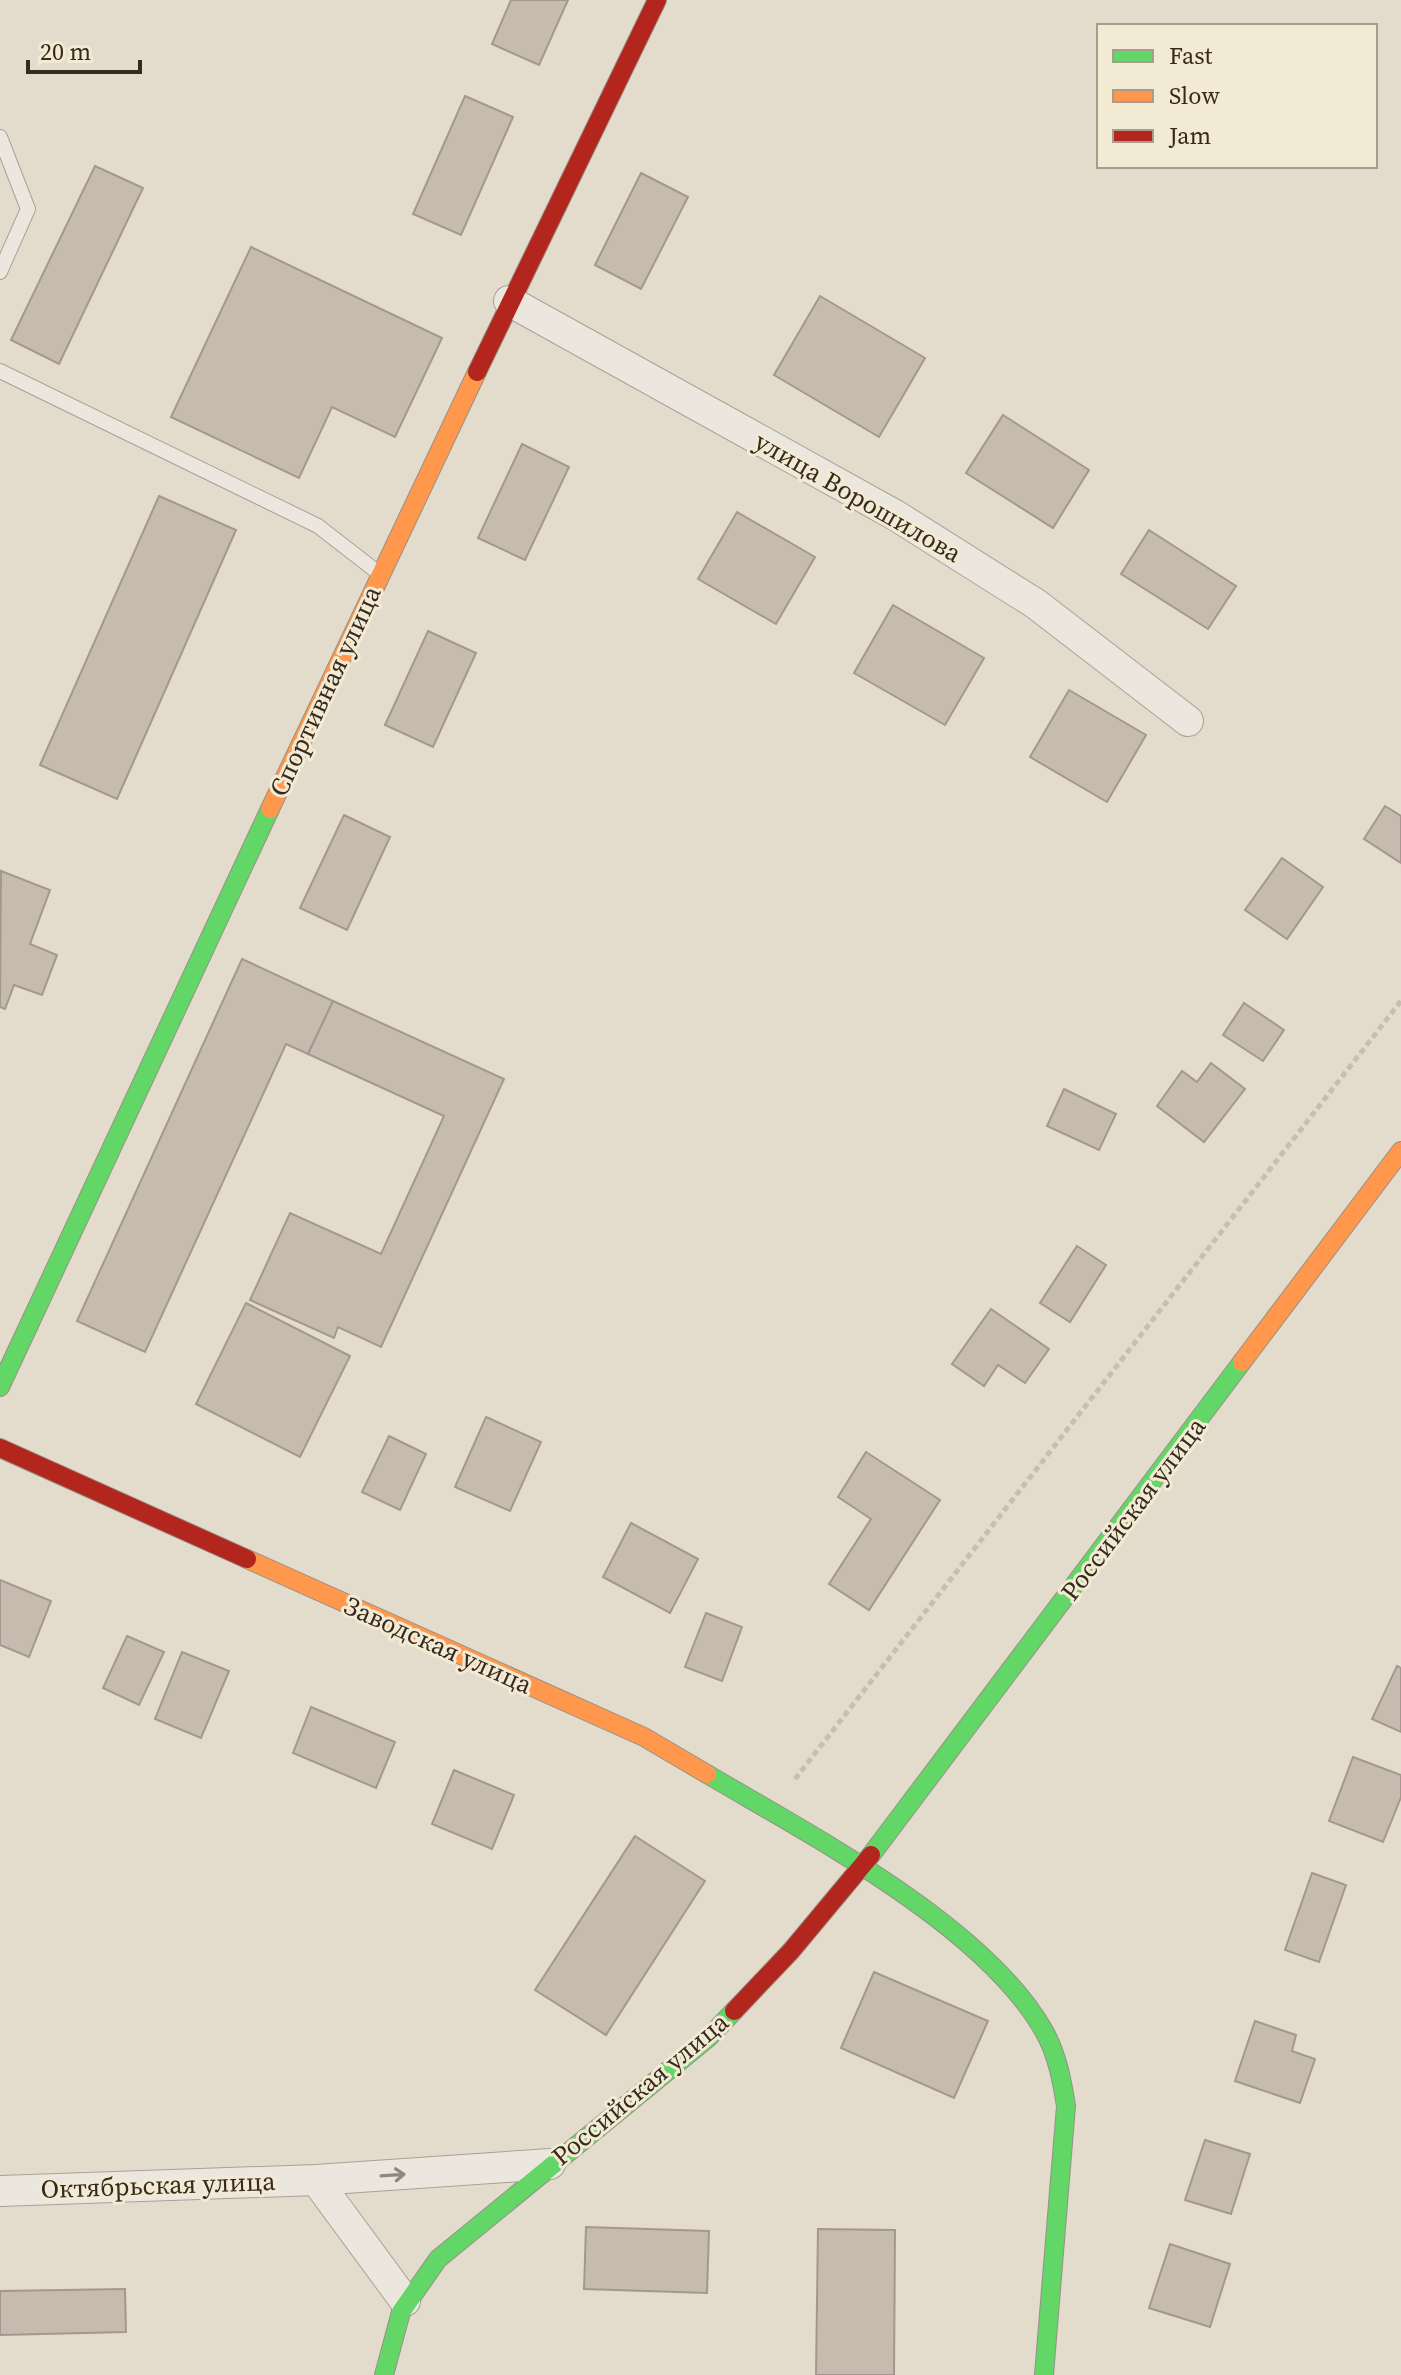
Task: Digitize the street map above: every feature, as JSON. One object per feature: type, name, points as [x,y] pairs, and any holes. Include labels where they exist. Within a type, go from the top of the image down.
[{"type":"street","name":"Спортивная улица","points":[[0,1387],[509,301],[657,0]]},
{"type":"street","name":"улица Ворошилова","points":[[509,301],[895,515],[1036,604],[1188,721]]},
{"type":"street","name":"Российская улица","points":[[405,2301],[438,2259],[550,2164],[708,2038],[791,1951],[863,1866],[1401,1151]]},
{"type":"street","name":"Заводская улица","points":[[0,1448],[644,1737],[863,1866]]},
{"type":"street","points":[[863,1866],[962,1939],[1016,1991],[1044,2031],[1060,2070],[1066,2106],[1044,2375]]},
{"type":"street","name":"Октябрьская улица","points":[[0,2191],[316,2180],[550,2164]]},
{"type":"street","points":[[316,2180],[405,2301],[388,2346],[384,2375]]},
{"type":"lane","points":[[0,137],[28,209],[0,272]]},
{"type":"lane","points":[[0,371],[318,526],[380,574]]},
{"type":"path","points":[[770,1811],[1401,1001]]},
{"type":"building","points":[[511,0],[568,0],[539,65],[492,44]]},
{"type":"building","points":[[465,96],[513,117],[461,235],[413,214]]},
{"type":"building","points":[[95,166],[143,188],[59,364],[11,340]]},
{"type":"building","points":[[641,173],[688,197],[641,289],[595,265]]},
{"type":"building","points":[[251,247],[442,338],[395,437],[332,407],[299,478],[171,417]]},
{"type":"building","points":[[820,296],[925,358],[879,437],[774,375]]},
{"type":"building","points":[[1003,415],[1089,470],[1053,528],[966,473]]},
{"type":"building","points":[[522,444],[569,467],[525,560],[478,538]]},
{"type":"building","points":[[159,496],[236,530],[117,799],[40,765]]},
{"type":"building","points":[[737,512],[815,557],[776,624],[698,579]]},
{"type":"building","points":[[1149,530],[1236,586],[1208,629],[1121,574]]},
{"type":"building","points":[[893,605],[984,658],[945,725],[854,673]]},
{"type":"building","points":[[428,631],[476,653],[433,747],[385,725]]},
{"type":"building","points":[[1069,690],[1146,735],[1107,802],[1030,757]]},
{"type":"building","points":[[1385,806],[1401,816],[1401,863],[1364,839]]},
{"type":"building","points":[[344,815],[390,837],[347,930],[300,908]]},
{"type":"building","points":[[1282,858],[1323,887],[1287,939],[1245,910]]},
{"type":"building","points":[[1,871],[50,890],[30,944],[57,955],[42,995],[14,985],[5,1009],[0,1007]]},
{"type":"building","points":[[242,959],[333,1001],[308,1054],[286,1044],[145,1352],[77,1321]]},
{"type":"building","points":[[333,1001],[504,1079],[381,1347],[338,1327],[334,1338],[250,1300],[290,1213],[381,1254],[444,1116],[308,1054]]},
{"type":"building","points":[[1244,1003],[1284,1030],[1263,1061],[1223,1035]]},
{"type":"building","points":[[1211,1063],[1245,1089],[1204,1142],[1157,1106],[1182,1071],[1197,1082]]},
{"type":"building","points":[[1064,1089],[1116,1114],[1099,1150],[1047,1126]]},
{"type":"building","points":[[1077,1246],[1106,1265],[1070,1322],[1040,1303]]},
{"type":"building","points":[[246,1303],[350,1356],[300,1457],[196,1404]]},
{"type":"building","points":[[991,1309],[1049,1349],[1025,1383],[998,1365],[984,1386],[952,1364]]},
{"type":"building","points":[[486,1417],[541,1442],[510,1511],[455,1487]]},
{"type":"building","points":[[389,1436],[426,1454],[400,1510],[362,1492]]},
{"type":"building","points":[[866,1452],[940,1500],[869,1610],[829,1584],[871,1519],[838,1497]]},
{"type":"building","points":[[631,1523],[698,1559],[670,1613],[603,1577]]},
{"type":"building","points":[[0,1580],[51,1601],[29,1657],[0,1645]]},
{"type":"building","points":[[706,1613],[742,1627],[722,1681],[685,1667]]},
{"type":"building","points":[[127,1636],[164,1652],[139,1705],[103,1688]]},
{"type":"building","points":[[182,1652],[229,1671],[201,1738],[155,1719]]},
{"type":"building","points":[[1397,1666],[1401,1668],[1401,1732],[1372,1719]]},
{"type":"building","points":[[311,1707],[395,1742],[376,1788],[293,1753]]},
{"type":"building","points":[[1353,1757],[1401,1775],[1401,1797],[1383,1842],[1329,1821]]},
{"type":"building","points":[[454,1770],[514,1795],[492,1849],[432,1824]]},
{"type":"building","points":[[635,1836],[705,1881],[606,2035],[535,1990]]},
{"type":"building","points":[[1312,1873],[1346,1885],[1319,1962],[1285,1950]]},
{"type":"building","points":[[874,1972],[988,2021],[954,2098],[841,2048]]},
{"type":"building","points":[[1255,2021],[1296,2035],[1292,2051],[1315,2059],[1300,2103],[1235,2081]]},
{"type":"building","points":[[1205,2140],[1250,2154],[1231,2214],[1185,2200]]},
{"type":"building","points":[[586,2227],[709,2231],[707,2293],[584,2289]]},
{"type":"building","points":[[818,2229],[895,2230],[894,2375],[816,2375]]},
{"type":"building","points":[[1170,2244],[1230,2264],[1210,2327],[1149,2308]]},
{"type":"building","points":[[125,2289],[126,2332],[0,2335],[0,2291]]},
{"type":"traffic: fast","points":[[0,1387],[270,809]]},
{"type":"traffic: fast","points":[[871,1855],[1242,1362]]},
{"type":"traffic: fast","points":[[707,1774],[843,1854],[938,1919],[981,1955],[1017,1992],[1044,2031],[1058,2067],[1066,2106],[1044,2375]]},
{"type":"traffic: fast","points":[[384,2375],[401,2312],[438,2259],[708,2038],[734,2011]]},
{"type":"traffic: slow","points":[[270,809],[477,372]]},
{"type":"traffic: slow","points":[[1242,1362],[1401,1151]]},
{"type":"traffic: slow","points":[[247,1559],[644,1737],[707,1774]]},
{"type":"traffic: jam","points":[[477,372],[657,0]]},
{"type":"traffic: jam","points":[[0,1448],[247,1559]]},
{"type":"traffic: jam","points":[[734,2011],[791,1951],[871,1855]]}]
